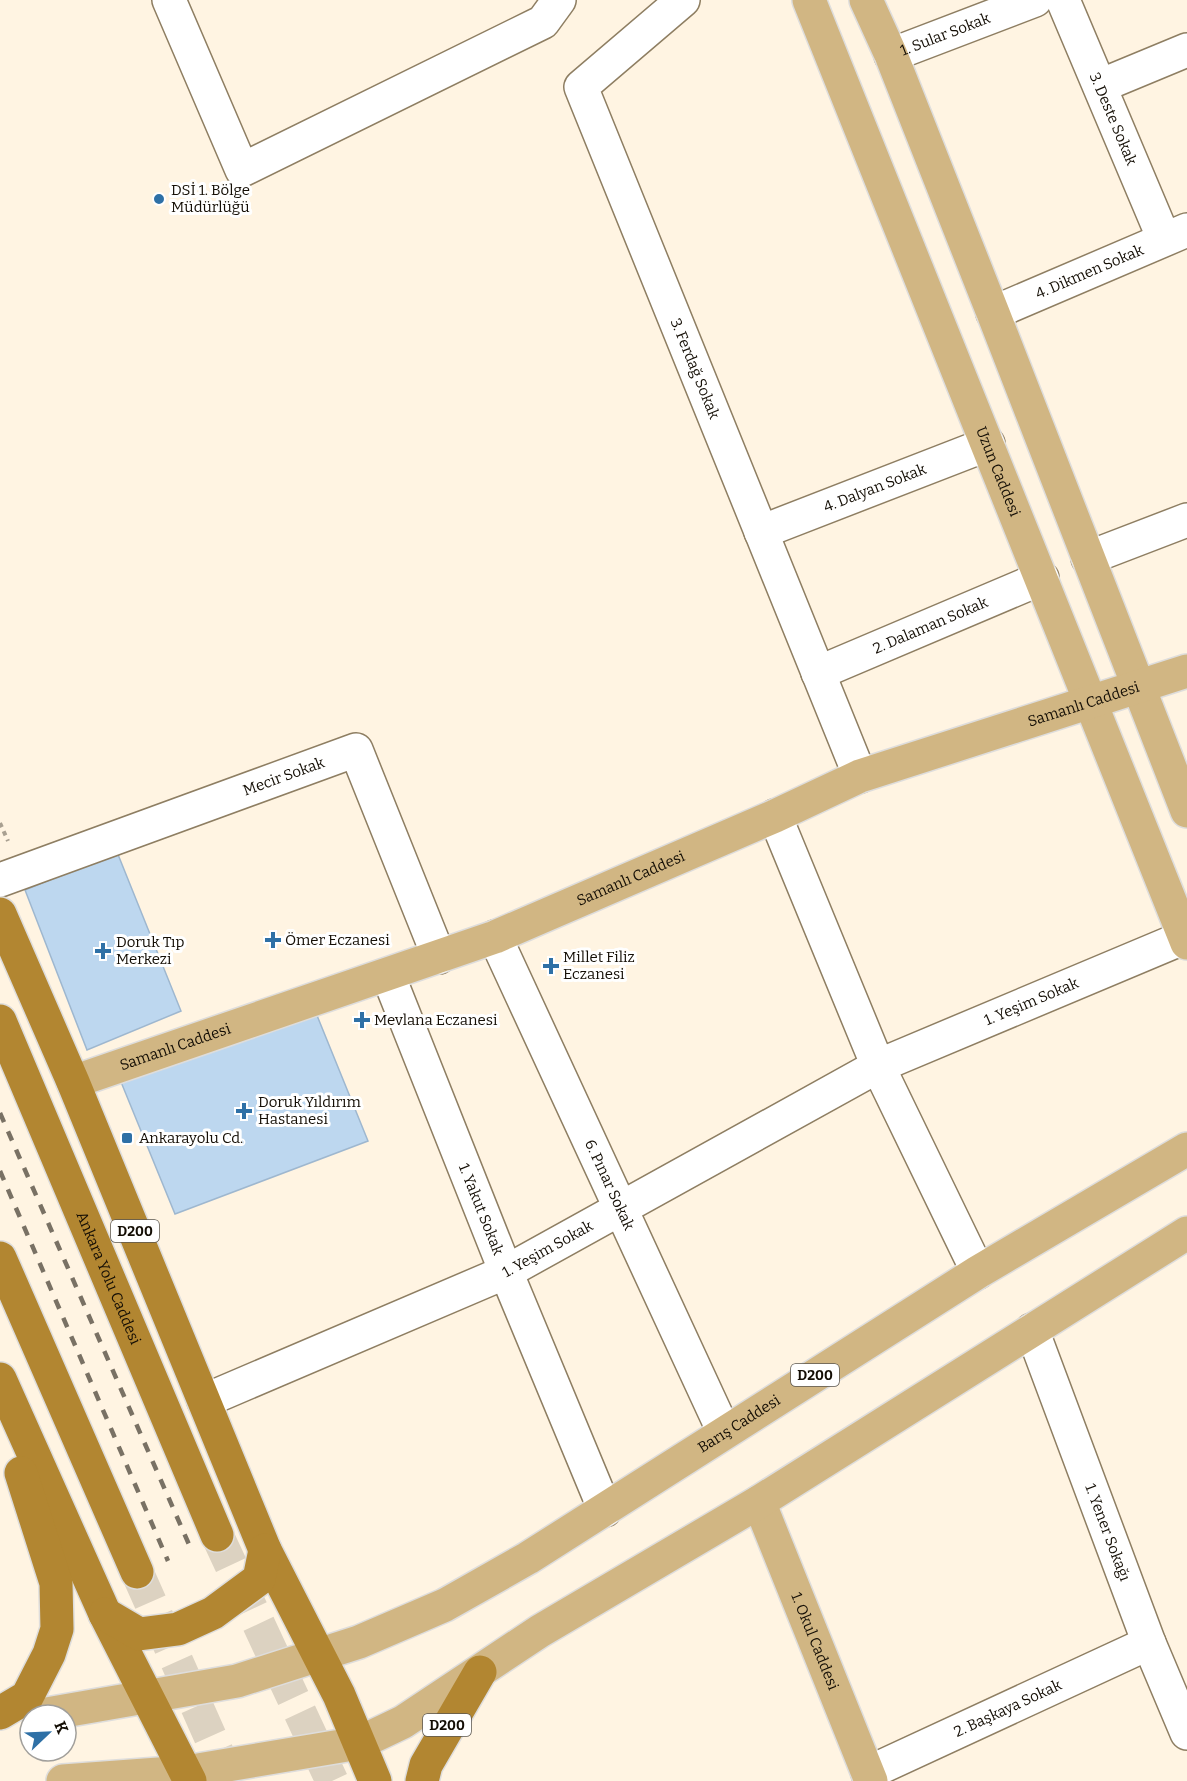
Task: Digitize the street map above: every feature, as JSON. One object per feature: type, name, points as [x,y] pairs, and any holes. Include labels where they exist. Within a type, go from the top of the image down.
[{"type":"highway","name":"D200","points":[[0,914],[73,1082],[265,1550],[319,1655],[375,1781]]},
{"type":"highway","name":"Ankara Yolu Caddesi","points":[[0,1021],[217,1534]]},
{"type":"highway","points":[[0,1258],[137,1572]]},
{"type":"highway","points":[[0,1379],[105,1614],[188,1777]]},
{"type":"highway","points":[[0,1415],[40,1528],[56,1583],[57,1629],[49,1654],[27,1697],[0,1713]]},
{"type":"highway","points":[[105,1614],[140,1634],[178,1629],[213,1613],[260,1579],[265,1550]]},
{"type":"highway","name":"D200","points":[[422,1781],[426,1765],[480,1672]]},
{"type":"main road","name":"Uzun Caddesi","points":[[809,0],[1186,940]]},
{"type":"main road","points":[[866,0],[891,55],[1187,810]]},
{"type":"main road","name":"Samanlı Caddesi","points":[[73,1082],[495,937],[776,816],[860,776],[1187,671]]},
{"type":"main road","points":[[1144,1173],[1187,1131]]},
{"type":"main road","name":"Barış Caddesi","points":[[78,1709],[237,1681],[399,1626],[445,1605],[528,1558],[605,1510],[978,1272],[1187,1149]]},
{"type":"main road","name":"D200","points":[[480,1672],[540,1631],[759,1502],[1187,1233]]},
{"type":"main road","name":"1. Okul Caddesi","points":[[759,1502],[869,1777]]},
{"type":"main road","points":[[63,1781],[188,1777],[359,1743],[403,1722],[480,1672]]},
{"type":"main road","points":[[0,1722],[18,1719]]},
{"type":"street","points":[[169,0],[242,170],[543,22],[559,0]]},
{"type":"street","name":"3. Ferdağ Sokak","points":[[683,0],[580,87],[860,776]]},
{"type":"street","name":"1. Sular Sokak","points":[[891,55],[1035,0]]},
{"type":"street","name":"3. Deste Sokak","points":[[1064,0],[1100,86],[1175,234]]},
{"type":"street","points":[[1100,86],[1187,50]]},
{"type":"street","name":"4. Dikmen Sokak","points":[[993,313],[1175,234]]},
{"type":"street","name":"4. Dalyan Sokak","points":[[761,532],[988,444]]},
{"type":"street","points":[[1088,558],[1187,520]]},
{"type":"street","name":"2. Dalaman Sokak","points":[[818,673],[1042,578]]},
{"type":"street","name":"Mecir Sokak","points":[[0,880],[356,750],[440,957]]},
{"type":"street","points":[[776,816],[878,1066],[978,1272]]},
{"type":"street","name":"6. Pınar Sokak","points":[[495,937],[724,1432]]},
{"type":"street","name":"1. Yeşim Sokak","points":[[204,1401],[506,1272],[878,1066],[1186,940]]},
{"type":"street","name":"1. Yakut Sokak","points":[[388,975],[506,1272],[605,1510]]},
{"type":"street","name":"1. Yener Sokağı","points":[[1032,1330],[1149,1643],[1187,1733]]},
{"type":"street","name":"2. Başkaya Sokak","points":[[869,1777],[1149,1643]]},
{"type":"building","name":"Doruk Tıp Merkezi","points":[[117,852],[181,1011],[87,1050],[25,890]]},
{"type":"building","name":"Doruk Yıldırım Hastanesi","points":[[316,1013],[368,1141],[175,1214],[121,1082]]},
{"type":"tunnel","points":[[217,1535],[332,1781]]},
{"type":"tunnel","points":[[137,1572],[230,1781]]},
{"type":"railway","points":[[0,1113],[191,1549]]},
{"type":"railway","points":[[0,1171],[168,1561]]},
{"type":"place","name":"DSİ 1. Bölge Müdürlüğü","points":[[159,199]]},
{"type":"place","name":"Ömer Eczanesi","points":[[273,940]]},
{"type":"place","name":"Doruk Tıp Merkezi","points":[[103,951]]},
{"type":"place","name":"Millet Filiz Eczanesi","points":[[551,966]]},
{"type":"place","name":"Mevlana Eczanesi","points":[[362,1020]]},
{"type":"place","name":"Doruk Yıldırım Hastanesi","points":[[244,1111]]},
{"type":"place","name":"Ankarayolu Cd.","points":[[127,1138]]}]
